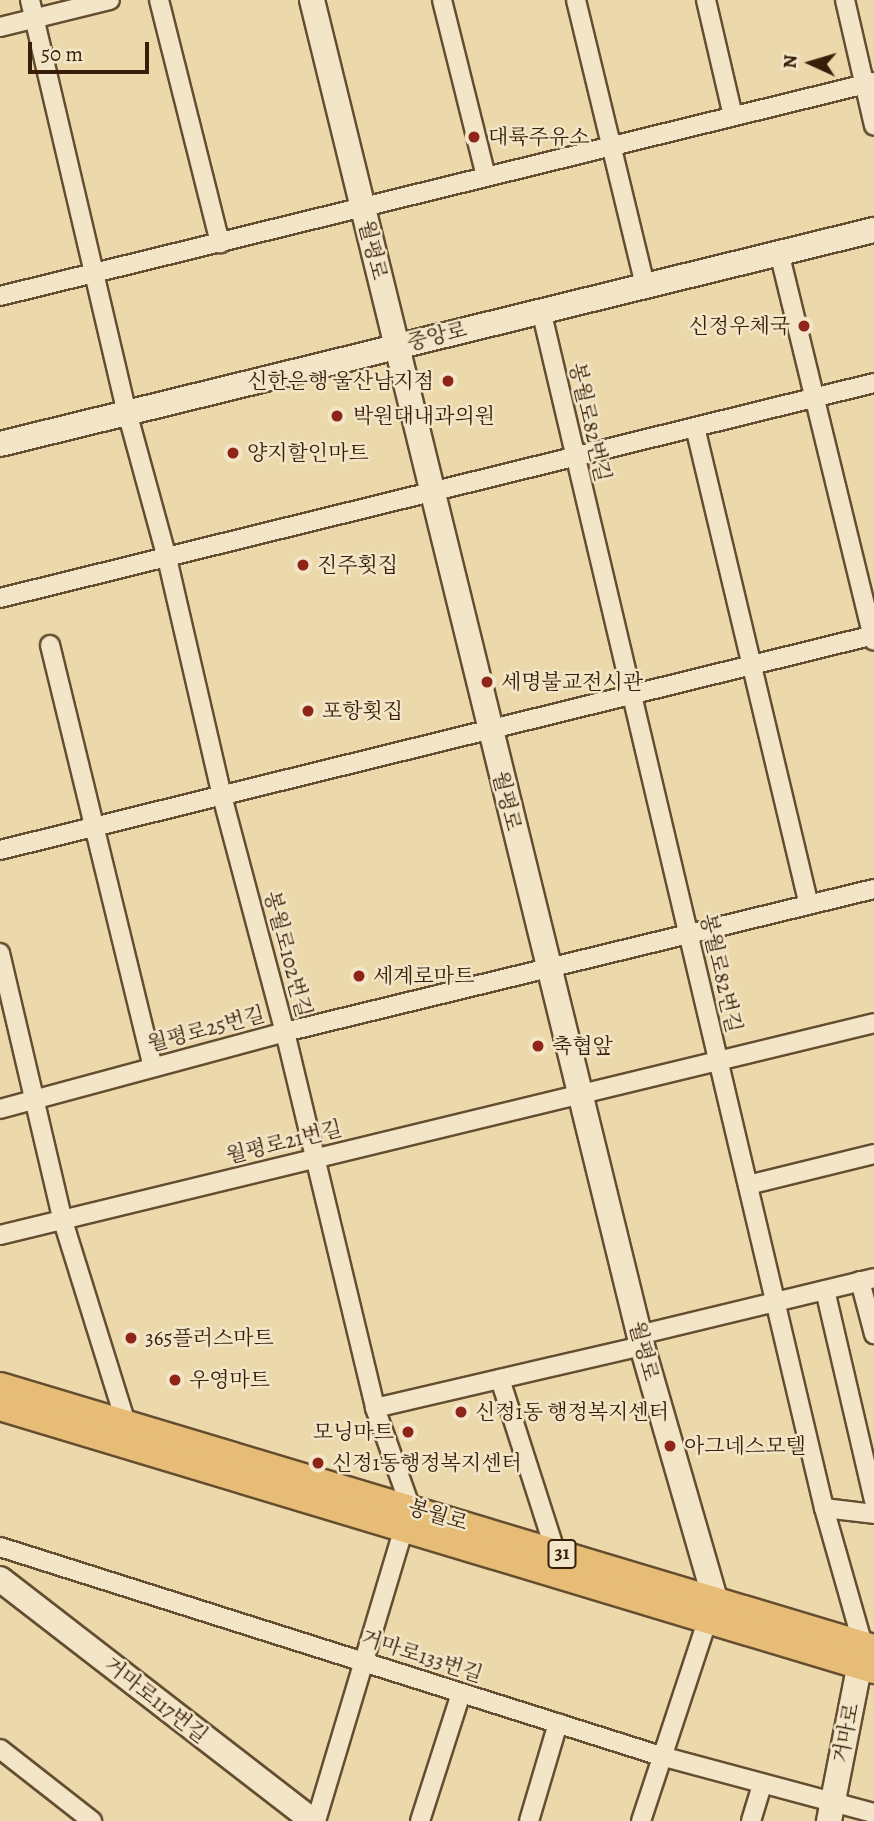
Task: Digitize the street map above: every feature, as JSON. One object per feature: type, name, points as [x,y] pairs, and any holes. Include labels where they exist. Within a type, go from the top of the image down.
[{"type":"main road","name":"월평로","points":[[312,0],[434,492],[547,965],[711,1609]]},
{"type":"main road","name":"중앙로","points":[[0,444],[874,230]]},
{"type":"main road","name":"봉월로","points":[[0,1386],[126,1423],[353,1501],[407,1517],[556,1552],[711,1609],[867,1657]]},
{"type":"main road","points":[[0,1407],[353,1501]]},
{"type":"main road","points":[[407,1517],[711,1609]]},
{"type":"main road","name":"거마로117번길","points":[[0,1579],[314,1821]]},
{"type":"main road","name":"거마로","points":[[831,1811],[867,1657]]},
{"type":"street","name":"봉월로102번길","points":[[30,0],[127,412],[167,558],[222,796],[285,1031],[375,1408],[407,1517]]},
{"type":"street","points":[[0,27],[110,0]]},
{"type":"street","points":[[159,0],[219,243]]},
{"type":"street","points":[[442,0],[486,176]]},
{"type":"street","points":[[576,0],[645,285]]},
{"type":"street","points":[[706,0],[733,116]]},
{"type":"street","points":[[845,0],[869,84],[874,126]]},
{"type":"street","points":[[0,296],[869,84]]},
{"type":"street","points":[[0,850],[873,637],[779,252]]},
{"type":"street","name":"봉월로82번길","points":[[541,310],[824,1508],[867,1657]]},
{"type":"street","points":[[0,598],[874,383]]},
{"type":"street","points":[[695,427],[809,904]]},
{"type":"street","points":[[50,645],[153,1067]]},
{"type":"street","name":"월평로25번길","points":[[0,1109],[285,1031],[547,965],[874,889]]},
{"type":"street","points":[[0,953],[37,1098],[63,1220],[126,1423]]},
{"type":"street","name":"월평로21번길","points":[[0,1236],[874,1023]]},
{"type":"street","points":[[748,1185],[874,1154]]},
{"type":"street","points":[[375,1408],[500,1379],[867,1279],[874,1334]]},
{"type":"street","points":[[825,1290],[874,1500]]},
{"type":"street","points":[[500,1379],[556,1552]]},
{"type":"street","points":[[824,1508],[874,1514]]},
{"type":"street","points":[[314,1821],[365,1662],[407,1517]]},
{"type":"street","name":"거마로133번길","points":[[0,1547],[661,1756],[762,1784],[831,1811],[874,1813]]},
{"type":"street","points":[[641,1821],[711,1609]]},
{"type":"street","points":[[420,1821],[461,1693]]},
{"type":"street","points":[[528,1821],[558,1723]]},
{"type":"street","points":[[0,1749],[92,1821]]},
{"type":"street","points":[[751,1821],[762,1784]]},
{"type":"place","name":"대륙주유소","points":[[474,137]]},
{"type":"place","name":"신정우체국","points":[[804,326]]},
{"type":"place","name":"신한은행 울산남지점","points":[[448,381]]},
{"type":"place","name":"박원대내과의원","points":[[337,416]]},
{"type":"place","name":"양지할인마트","points":[[233,453]]},
{"type":"place","name":"진주횟집","points":[[303,565]]},
{"type":"place","name":"세명불교전시관","points":[[487,682]]},
{"type":"place","name":"포항횟집","points":[[308,711]]},
{"type":"place","name":"세계로마트","points":[[359,976]]},
{"type":"place","name":"축협앞","points":[[538,1046]]},
{"type":"place","name":"365플러스마트","points":[[131,1338]]},
{"type":"place","name":"우영마트","points":[[175,1380]]},
{"type":"place","name":"신정1동 행정복지센터","points":[[461,1412]]},
{"type":"place","name":"모닝마트","points":[[408,1432]]},
{"type":"place","name":"아그네스모텔","points":[[670,1446]]},
{"type":"place","name":"신정1동행정복지센터","points":[[318,1463]]}]
